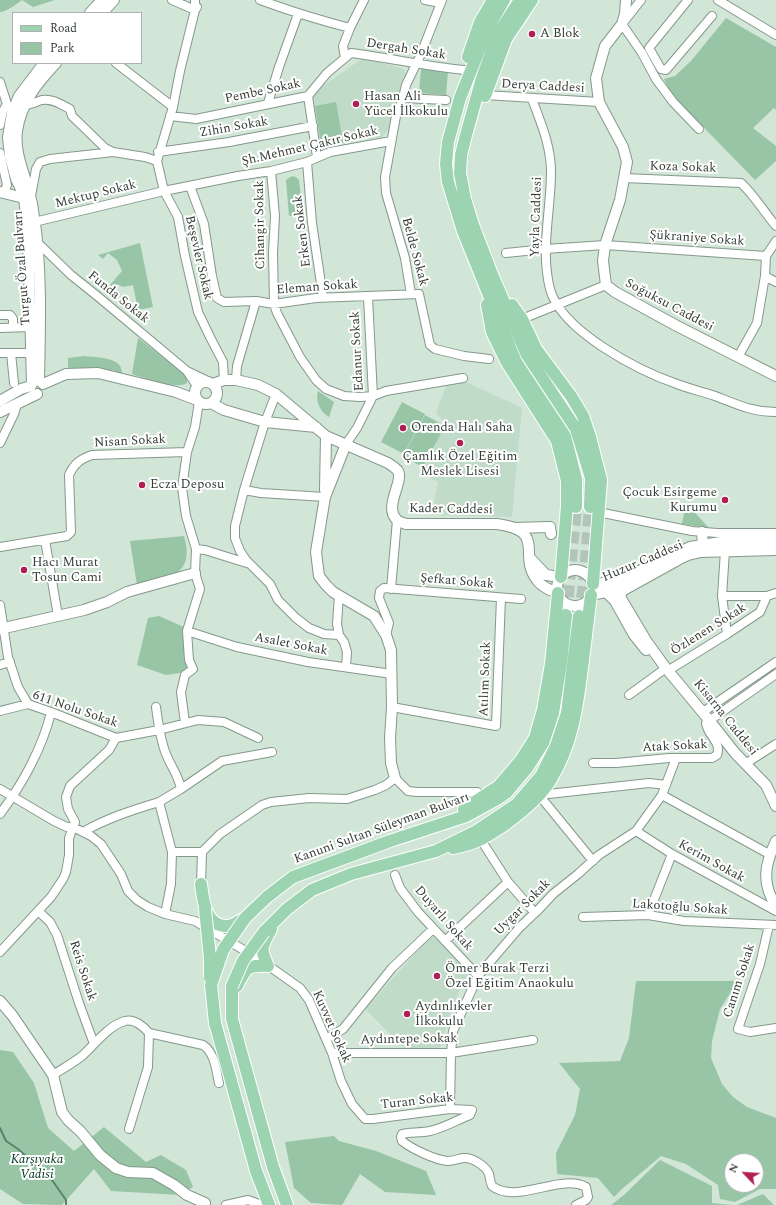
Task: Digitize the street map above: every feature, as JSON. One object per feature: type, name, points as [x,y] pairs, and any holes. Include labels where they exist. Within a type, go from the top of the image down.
[{"type":"main road","points":[[493,0],[480,22],[454,104],[446,164],[448,182],[463,231],[488,280],[527,355],[576,429],[591,478],[590,507]]},
{"type":"main road","points":[[448,142],[460,98],[488,28],[504,0]]},
{"type":"main road","points":[[520,0],[498,34],[482,78],[461,155],[460,173],[488,280],[516,362],[565,436],[576,479],[576,507]]},
{"type":"main road","points":[[468,208],[466,174],[471,133],[506,39],[532,0]]},
{"type":"main road","points":[[287,1205],[273,1167],[232,1019],[232,986],[243,961],[264,932],[286,908],[312,890],[351,874],[436,851],[468,845],[481,840],[523,812],[550,781],[565,752],[577,712],[592,590],[601,480],[590,437],[582,416],[571,396],[536,348],[522,320],[488,280]]},
{"type":"main road","points":[[488,280],[492,332],[506,361],[557,441],[566,481],[567,506],[561,576]]},
{"type":"main road","points":[[428,828],[463,810],[499,786],[521,760],[535,738],[543,710],[551,664],[558,593]]},
{"type":"main road","name":"Kanuni Sultan Süleyman Bulvarı","points":[[269,1205],[249,1145],[215,1023],[211,985],[223,950],[245,918],[267,897],[293,877],[428,828],[466,816],[497,800],[507,792],[527,768],[543,743],[553,713],[566,615]]},
{"type":"main road","points":[[436,851],[475,832],[517,804],[541,776],[556,746],[567,713],[579,616]]},
{"type":"main road","points":[[202,884],[210,958],[211,985]]},
{"type":"main road","points":[[204,909],[217,924],[228,926],[245,918]]},
{"type":"main road","points":[[232,1019],[237,986],[247,968],[264,962],[262,952],[264,942],[274,921]]},
{"type":"street","points":[[91,12],[102,0]]},
{"type":"street","points":[[103,12],[114,0]]},
{"type":"street","points":[[172,0],[195,10],[200,0]]},
{"type":"street","name":"Beşevler Sokak","points":[[195,0],[195,10],[173,107],[158,152],[157,161],[164,191],[178,217],[198,312],[223,362],[224,380]]},
{"type":"street","points":[[260,0],[298,14],[350,28]]},
{"type":"street","points":[[287,9],[290,0]]},
{"type":"street","points":[[345,58],[343,46],[364,0]]},
{"type":"street","points":[[425,0],[442,1]]},
{"type":"street","points":[[596,78],[597,61],[600,49],[608,32],[616,21],[619,13],[619,0]]},
{"type":"street","points":[[622,24],[626,14],[626,0]]},
{"type":"street","points":[[622,24],[641,0]]},
{"type":"street","points":[[688,0],[649,48],[661,69],[666,70],[712,16]]},
{"type":"street","points":[[718,0],[776,35]]},
{"type":"street","name":"Belde Sokak","points":[[442,1],[417,63],[406,85],[396,116],[385,178],[386,194],[405,258],[411,294],[420,294],[430,344],[435,349],[464,356],[489,359]]},
{"type":"street","points":[[268,103],[298,14]]},
{"type":"street","points":[[622,24],[642,53],[660,85],[673,102],[699,129]]},
{"type":"street","name":"Soğuksu Caddesi","points":[[622,24],[605,46],[596,78],[599,102],[623,147],[627,162],[620,200],[605,245],[602,261],[606,285],[615,292],[738,358],[776,376]]},
{"type":"street","name":"Dergah Sokak","points":[[345,58],[352,54],[417,63],[434,67],[464,70]]},
{"type":"street","name":"Pembe Sokak","points":[[170,116],[196,119],[308,96],[327,73],[345,58]]},
{"type":"street","name":"Turgut Özal Bulvarı","points":[[37,386],[40,308],[37,242],[31,223],[19,158],[15,104],[26,86],[43,64]]},
{"type":"street","name":"Turgut Özal Bulvarı","points":[[0,124],[3,111],[15,104],[55,64]]},
{"type":"street","points":[[117,64],[173,107]]},
{"type":"street","points":[[0,82],[2,94],[15,104],[30,105],[44,100],[52,101],[70,109],[72,116],[105,148],[113,152]]},
{"type":"street","name":"Derya Caddesi","points":[[485,95],[599,102]]},
{"type":"street","points":[[308,96],[317,157]]},
{"type":"street","points":[[403,98],[446,100]]},
{"type":"street","name":"Yayla Caddesi","points":[[532,99],[549,146],[551,170],[550,206],[545,249],[550,289],[556,305],[576,325],[601,346],[638,367],[676,384],[714,396],[747,409],[776,412]]},
{"type":"street","name":"Zihin Sokak","points":[[158,152],[229,142],[313,126]]},
{"type":"street","name":"Şh.Mehmet Çakır Sokak","points":[[164,191],[238,176],[272,171],[307,162],[330,152],[391,141]]},
{"type":"street","points":[[27,198],[36,169],[40,162],[50,159],[113,152],[145,157],[157,161]]},
{"type":"street","name":"Turgut Özal Bulvarı","points":[[0,153],[7,184],[2,192],[27,198]]},
{"type":"street","name":"Erken Sokak","points":[[307,162],[312,223],[324,298]]},
{"type":"street","name":"Cihangir Sokak","points":[[272,171],[275,216],[273,253],[274,304]]},
{"type":"street","name":"Koza Sokak","points":[[624,178],[741,183],[750,191],[776,226]]},
{"type":"street","name":"Eleman Sokak","points":[[190,186],[204,224],[217,298],[224,302],[256,301],[274,304],[324,298],[411,294]]},
{"type":"street","name":"Mektup Sokak","points":[[31,223],[164,191]]},
{"type":"street","name":"Turgut Özal Bulvarı","points":[[31,223],[31,353],[37,386]]},
{"type":"street","points":[[738,358],[757,323],[765,276],[766,256],[776,241]]},
{"type":"street","name":"Funda Sokak","points":[[37,242],[71,276],[187,371],[211,383]]},
{"type":"street","name":"Şükraniye Sokak","points":[[506,253],[605,245],[766,256]]},
{"type":"street","points":[[765,276],[776,282]]},
{"type":"street","points":[[522,320],[606,285]]},
{"type":"street","name":"Edanur Sokak","points":[[346,444],[357,428],[373,396],[368,297]]},
{"type":"street","points":[[236,380],[237,366],[256,301]]},
{"type":"street","points":[[274,304],[277,313],[300,357],[316,380],[326,389],[344,396],[373,396],[386,391],[464,378]]},
{"type":"street","points":[[0,314],[10,315],[13,319],[13,327]]},
{"type":"street","points":[[0,328],[31,327]]},
{"type":"street","points":[[0,353],[31,353]]},
{"type":"street","points":[[11,353],[14,383]]},
{"type":"street","name":"Funda Sokak","points":[[187,371],[197,395]]},
{"type":"street","points":[[0,401],[21,390],[37,386],[66,374],[98,373],[176,392],[197,395],[207,404],[211,403],[224,410],[264,422],[316,428]]},
{"type":"street","name":"Kader Caddesi","points":[[197,395],[200,383],[236,380],[258,385],[276,394],[326,436],[388,463],[398,472],[399,477],[392,502],[393,513],[397,520],[406,524],[497,524],[514,528],[550,527],[550,534]]},
{"type":"street","points":[[211,383],[216,386],[218,392],[216,399],[211,403]]},
{"type":"street","points":[[0,412],[17,404],[37,386]]},
{"type":"street","points":[[276,394],[264,422],[244,490],[235,526],[235,538],[240,551],[250,564],[270,584],[278,600],[296,618],[309,628],[324,634],[339,634]]},
{"type":"street","points":[[185,723],[181,692],[185,675],[193,669],[189,660],[187,631],[200,589],[195,573],[196,549],[186,516],[182,488],[187,452],[195,427],[197,395]]},
{"type":"street","points":[[0,443],[14,414],[17,404]]},
{"type":"street","points":[[326,436],[325,497],[316,552],[319,576],[333,592],[374,616],[386,635],[391,650],[392,707],[390,738],[391,763],[395,778],[408,791],[477,792]]},
{"type":"street","points":[[325,497],[346,444]]},
{"type":"street","name":"Nisan Sokak","points":[[0,547],[67,536],[71,532],[69,475],[72,467],[80,460],[92,455],[187,452]]},
{"type":"street","points":[[244,490],[261,493],[325,497]]},
{"type":"street","name":"Huzur Caddesi","points":[[603,513],[678,529],[702,532],[776,533]]},
{"type":"street","points":[[386,635],[389,623],[379,598],[380,591],[384,588],[391,589],[397,520]]},
{"type":"street","points":[[514,528],[526,535],[530,558],[530,568],[537,581],[546,588],[558,593]]},
{"type":"street","points":[[702,532],[703,545]]},
{"type":"street","points":[[45,540],[58,616]]},
{"type":"street","name":"Huzur Caddesi","points":[[592,590],[616,582],[690,548],[703,545],[748,541],[776,542]]},
{"type":"street","points":[[196,549],[205,550],[250,564]]},
{"type":"street","name":"Huzur Caddesi","points":[[592,590],[606,592],[688,555],[701,552],[776,550]]},
{"type":"street","points":[[725,551],[722,596],[728,634]]},
{"type":"street","points":[[530,558],[546,576],[561,576],[570,570],[576,570],[587,574],[592,590],[583,604],[571,606],[561,599],[557,587],[561,576]]},
{"type":"street","points":[[667,668],[647,642],[620,595],[622,591],[678,560]]},
{"type":"street","points":[[1,629],[84,610],[107,602],[127,592],[195,573]]},
{"type":"street","name":"Şefkat Sokak","points":[[391,589],[521,600]]},
{"type":"street","points":[[606,592],[618,606],[621,614],[644,649],[667,668]]},
{"type":"street","points":[[722,596],[767,596],[776,593]]},
{"type":"street","points":[[339,595],[337,624],[339,634],[344,642],[346,667]]},
{"type":"street","name":"Özlenen Sokak","points":[[629,695],[667,668],[728,634],[760,612],[767,596]]},
{"type":"street","name":"Atılım Sokak","points":[[392,707],[496,726],[501,598]]},
{"type":"street","points":[[0,605],[1,629],[10,662],[18,687],[28,704]]},
{"type":"street","name":"Asalet Sokak","points":[[187,631],[237,647],[308,662],[392,674]]},
{"type":"street","points":[[0,665],[10,662]]},
{"type":"street","points":[[706,716],[740,687],[776,662]]},
{"type":"street","name":"Kisarna Caddesi","points":[[667,668],[706,716],[734,754],[766,785],[776,806]]},
{"type":"street","points":[[706,716],[745,695],[776,674]]},
{"type":"street","points":[[740,687],[745,695]]},
{"type":"street","name":"611 Nolu Sokak","points":[[0,711],[28,704],[116,738],[159,730],[198,720],[224,722],[258,738]]},
{"type":"street","points":[[156,707],[159,730],[166,754],[179,778],[181,788]]},
{"type":"street","points":[[0,814],[13,796],[46,731],[51,712]]},
{"type":"street","name":"Atak Sokak","points":[[593,763],[676,758],[712,758],[717,755],[719,750],[717,743],[706,726],[706,716]]},
{"type":"street","points":[[0,952],[51,897],[63,879],[66,872],[69,855],[69,838],[75,822],[68,809],[66,797],[70,786],[109,750],[116,738]]},
{"type":"street","points":[[745,764],[776,744]]},
{"type":"street","points":[[83,832],[107,820],[159,802],[222,761],[272,752]]},
{"type":"street","name":"Uygar Sokak","points":[[450,1109],[453,1031],[478,976],[520,927],[553,894],[599,855],[636,831],[662,795],[676,758]]},
{"type":"street","points":[[202,884],[202,852],[220,834],[262,805],[271,802],[309,798],[347,799],[375,790],[386,785],[395,778]]},
{"type":"street","points":[[539,794],[649,783],[666,785]]},
{"type":"street","name":"Kuvvet Sokak","points":[[0,789],[54,821],[67,827],[73,827],[101,844],[121,874],[128,891],[132,896],[148,907],[165,914],[195,921],[264,962],[300,988],[309,1000],[332,1053],[341,1081],[352,1104],[364,1118]]},
{"type":"street","points":[[539,794],[593,861]]},
{"type":"street","points":[[662,795],[769,854]]},
{"type":"street","points":[[159,802],[172,852],[171,884],[165,914]]},
{"type":"street","name":"Kerim Sokak","points":[[636,831],[672,854],[776,911]]},
{"type":"street","points":[[481,840],[508,882],[535,913]]},
{"type":"street","points":[[776,841],[769,854],[766,870],[766,881],[772,900],[776,906]]},
{"type":"street","points":[[172,852],[202,852]]},
{"type":"street","points":[[648,915],[672,854]]},
{"type":"street","name":"Duyarlı Sokak","points":[[395,875],[400,888],[418,912],[478,976]]},
{"type":"street","points":[[446,941],[508,882]]},
{"type":"street","name":"Reis Sokak","points":[[38,911],[50,922],[57,935],[94,1044]]},
{"type":"street","name":"Lakotoğlu Sokak","points":[[583,917],[648,915],[684,921],[772,925]]},
{"type":"street","name":"Canım Sokak","points":[[772,925],[738,1029],[750,1032],[776,1028]]},
{"type":"street","points":[[326,1039],[342,1029],[392,968],[434,929]]},
{"type":"street","points":[[0,1001],[12,1015],[53,1076],[62,1112],[100,1155],[116,1168],[128,1172],[153,1173],[174,1185],[187,1195],[207,1204]]},
{"type":"street","points":[[53,1076],[80,1057],[113,1027],[126,1020],[134,1021],[144,1027],[149,1033],[203,1045],[209,1049],[214,1058],[219,1083]]},
{"type":"street","points":[[129,1129],[148,1067],[149,1033]]},
{"type":"street","name":"Aydıntepe Sokak","points":[[332,1053],[451,1054],[533,1040]]},
{"type":"street","name":"Turan Sokak","points":[[364,1118],[374,1119],[450,1109],[472,1110],[470,1115],[443,1127],[420,1134],[402,1134],[402,1142],[440,1159],[449,1161],[465,1158],[470,1159],[486,1169],[492,1186],[501,1192],[517,1194],[567,1184],[582,1185],[586,1187],[588,1196],[586,1200],[576,1205]]},
{"type":"street","points":[[226,1205],[248,1200],[262,1205]]},
{"type":"shaded area","name":"Hasan Ali Yücel İlkokulu","points":[[363,58],[405,70],[405,80],[389,129],[382,137],[321,146],[313,93]]},
{"type":"shaded area","points":[[466,382],[522,408],[512,517],[432,515],[438,482],[421,473],[445,425],[436,412],[447,384]]},
{"type":"shaded area","points":[[435,936],[468,973],[467,979],[460,989],[448,1019],[441,1046],[438,1049],[405,1049],[365,1009],[430,938]]},
{"type":"green space","points":[[0,0],[22,0],[9,9],[0,12]]},
{"type":"green space","points":[[22,0],[55,0],[33,7]]},
{"type":"green space","points":[[726,18],[776,47],[776,110],[774,108],[753,128],[776,146],[776,161],[755,180],[671,94],[664,79],[675,76],[691,61]]},
{"type":"green space","points":[[421,69],[448,71],[446,95],[419,93]]},
{"type":"green space","points":[[336,102],[343,142],[321,145],[315,106]]},
{"type":"green space","points":[[292,176],[299,180],[303,214],[289,216],[286,180]]},
{"type":"green space","points":[[140,243],[153,307],[138,310],[133,285],[123,287],[117,284],[111,290],[110,285],[122,271],[117,260],[108,253],[103,259],[98,255]]},
{"type":"green space","points":[[138,338],[182,372],[187,378],[187,383],[182,385],[168,384],[132,374]]},
{"type":"green space","points":[[84,356],[108,359],[118,363],[121,367],[122,373],[116,373],[114,370],[110,372],[82,370],[81,368],[75,370],[68,369],[68,358]]},
{"type":"green space","points":[[318,391],[334,402],[329,417],[319,406],[317,399]]},
{"type":"green space","name":"Orenda Halı Saha","points":[[402,402],[425,414],[404,454],[381,442]]},
{"type":"green space","name":"Orenda Halı Saha","points":[[425,415],[445,426],[423,467],[403,457]]},
{"type":"green space","points":[[686,503],[709,528],[682,524]]},
{"type":"green space","points":[[184,536],[187,550],[186,560],[182,568],[168,577],[137,585],[130,541]]},
{"type":"green space","points":[[159,616],[184,627],[186,672],[166,675],[137,665],[148,618]]},
{"type":"green space","points":[[636,981],[738,981],[720,1009],[712,1041],[711,1058],[722,1084],[733,1097],[747,1107],[776,1118],[776,1189],[764,1189],[764,1153],[724,1153],[724,1193],[752,1193],[735,1202],[720,1199],[718,1185],[686,1164],[661,1156],[614,1197],[598,1178],[557,1174],[556,1153],[575,1115],[580,1089],[559,1063],[620,1061],[629,1038]]},
{"type":"green space","name":"Karşıyaka Vadisi","points":[[0,1050],[13,1052],[34,1083],[48,1128],[74,1151],[104,1127],[146,1162],[161,1155],[186,1170],[193,1187],[180,1195],[111,1191],[94,1169],[62,1205],[23,1204],[0,1189]]},
{"type":"green space","points":[[334,1136],[339,1141],[376,1151],[426,1171],[436,1195],[385,1192],[360,1174],[342,1205],[311,1203],[294,1188],[285,1142]]},
{"type":"green space","points":[[660,1160],[712,1186],[712,1203],[732,1205],[611,1205],[624,1195]]},
{"type":"green space","points":[[763,1194],[774,1205],[737,1205]]},
{"type":"waterway","points":[[0,1128],[6,1141],[18,1149],[52,1180],[66,1200],[66,1205]]},
{"type":"tunnel","points":[[566,615],[576,507]]},
{"type":"tunnel","points":[[579,616],[584,585],[590,507]]},
{"type":"place","name":"A Blok","points":[[532,34]]},
{"type":"place","name":"Hasan Ali Yücel İlkokulu","points":[[356,104]]},
{"type":"place","name":"Orenda Halı Saha","points":[[403,428]]},
{"type":"place","name":"Çamlık Özel Eğitim Meslek Lisesi","points":[[460,443]]},
{"type":"place","name":"Ecza Deposu","points":[[142,485]]},
{"type":"place","name":"Çocuk Esirgeme Kurumu","points":[[725,500]]},
{"type":"place","name":"Hacı Murat Tosun Cami","points":[[24,570]]},
{"type":"place","name":"Ömer Burak Terzi Özel Eğitim Anaokulu","points":[[437,976]]},
{"type":"place","name":"Aydınlıkevler İlkokulu","points":[[407,1014]]}]
